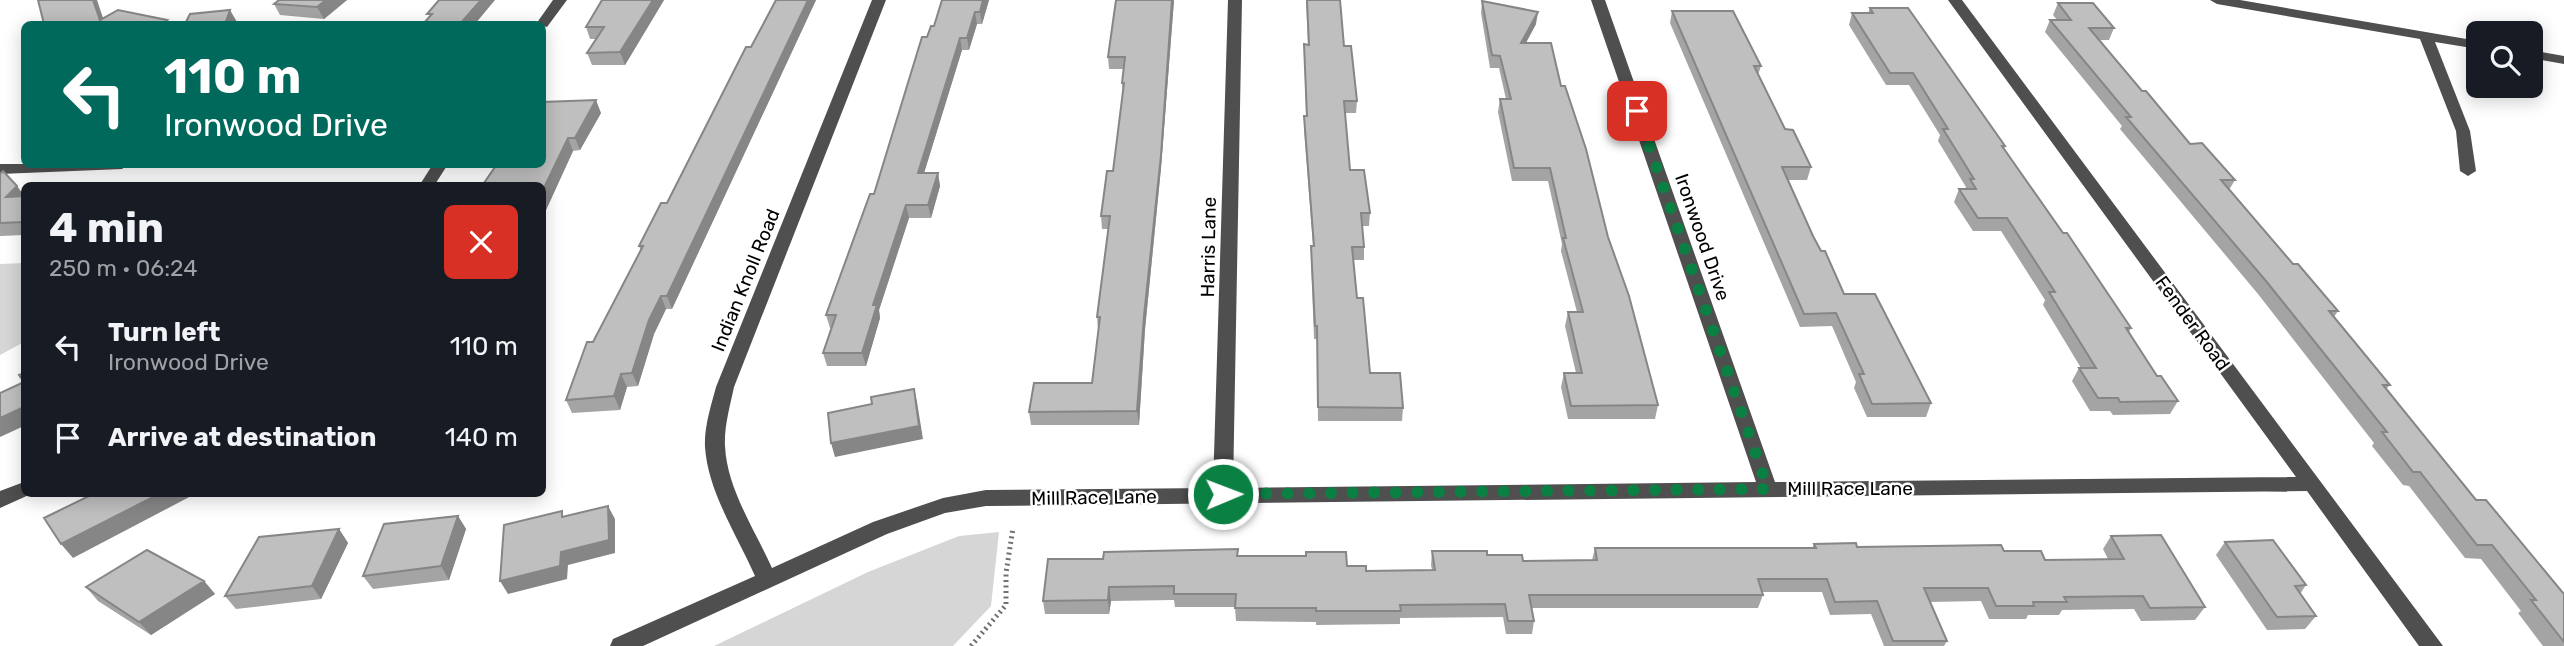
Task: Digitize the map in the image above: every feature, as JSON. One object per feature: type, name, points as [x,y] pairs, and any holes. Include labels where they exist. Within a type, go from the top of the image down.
[{"type":"street","points":[[544,21],[560,0]]},
{"type":"street","name":"Indian Knoll Road","points":[[767,579],[720,472],[715,447],[717,419],[725,387],[879,0]]},
{"type":"street","name":"Harris Lane","points":[[1223,494],[1235,0]]},
{"type":"street","name":"Ironwood Drive","points":[[1598,0],[1768,489]]},
{"type":"street","name":"Fender Road","points":[[1955,0],[2432,646]]},
{"type":"street","points":[[2217,0],[2466,43]]},
{"type":"street","points":[[2426,36],[2463,131],[2468,171]]},
{"type":"street","points":[[2543,56],[2564,60]]},
{"type":"street","points":[[0,169],[24,168]]},
{"type":"street","name":"Mill Race Lane","points":[[621,646],[880,528],[943,506],[986,498],[2312,484]]},
{"type":"street","points":[[0,500],[21,490]]},
{"type":"path","points":[[971,646],[1006,605],[1006,573],[1013,528]]},
{"type":"shaded area","points":[[21,263],[21,344],[0,355],[0,264]]},
{"type":"shaded area","points":[[999,532],[991,606],[953,646],[714,646],[868,572],[959,536]]},
{"type":"building","points":[[38,0],[93,0],[100,20],[118,10],[167,20],[165,21],[43,21]]},
{"type":"building","points":[[279,0],[326,0],[317,7],[274,4]]},
{"type":"building","points":[[439,0],[481,0],[463,21],[426,21],[432,14],[427,14]]},
{"type":"building","points":[[602,0],[653,0],[620,52],[587,53],[604,27],[586,27]]},
{"type":"building","points":[[776,0],[808,0],[667,296],[661,296],[649,320],[632,373],[621,374],[614,396],[566,400],[587,342],[593,342],[643,246],[639,246],[661,203],[667,203],[746,47],[751,47]]},
{"type":"building","points":[[942,0],[983,0],[980,12],[975,12],[967,38],[960,38],[918,173],[938,173],[928,205],[906,205],[873,305],[877,305],[862,353],[823,353],[836,315],[826,315],[870,194],[874,194],[922,37],[927,37],[931,26],[934,26]]},
{"type":"building","points":[[1116,0],[1172,0],[1161,155],[1137,411],[1029,412],[1034,383],[1092,383],[1100,317],[1097,317],[1110,216],[1101,216],[1107,171],[1113,171],[1124,83],[1125,57],[1108,57]]},
{"type":"building","points":[[1307,0],[1340,0],[1344,46],[1351,46],[1357,101],[1344,101],[1350,170],[1364,170],[1370,213],[1361,213],[1364,247],[1352,247],[1357,298],[1363,298],[1370,373],[1400,373],[1403,408],[1318,407],[1317,326],[1311,246],[1314,246],[1304,116],[1307,116],[1304,44],[1309,45]]},
{"type":"building","points":[[1482,1],[1538,12],[1521,43],[1551,43],[1561,86],[1565,86],[1586,149],[1608,237],[1629,296],[1658,405],[1571,406],[1564,373],[1582,373],[1568,312],[1583,312],[1563,238],[1566,238],[1550,168],[1514,168],[1500,99],[1511,99],[1500,56],[1492,55]]},
{"type":"building","points":[[2058,3],[2093,3],[2114,28],[2089,28],[2190,144],[2202,143],[2235,180],[2221,180],[2293,264],[2298,264],[2338,311],[2329,311],[2390,385],[2383,385],[2476,500],[2486,500],[2564,594],[2564,642],[2531,600],[2536,600],[2492,545],[2477,545],[2420,472],[2413,472],[2382,432],[2387,432],[2266,281],[2126,117],[2131,117],[2050,20],[2071,20]]},
{"type":"building","points":[[1870,8],[1908,8],[2063,233],[2067,233],[2131,328],[2126,328],[2157,376],[2161,376],[2178,401],[2120,402],[2118,398],[2098,398],[2079,368],[2096,368],[2049,292],[2055,292],[2007,218],[1978,218],[1959,189],[1976,189],[1970,179],[1974,179],[1943,129],[1948,129],[1913,73],[1890,73],[1852,13],[1873,13]]},
{"type":"building","points":[[230,10],[226,21],[186,21],[190,14]]},
{"type":"building","points":[[1672,11],[1733,11],[1761,66],[1754,66],[1785,129],[1793,130],[1811,167],[1782,167],[1813,236],[1821,251],[1825,251],[1844,294],[1875,294],[1931,403],[1872,404],[1859,374],[1864,374],[1836,313],[1804,314]]},
{"type":"building","points":[[596,100],[575,138],[568,138],[546,184],[485,182],[494,168],[546,168],[546,102]]},
{"type":"building","points":[[3,171],[17,186],[6,197],[21,196],[21,222],[0,223],[0,174]]},
{"type":"building","points":[[21,383],[21,408],[0,418],[0,393]]},
{"type":"building","points":[[914,389],[919,426],[831,443],[828,413],[872,404],[871,397]]},
{"type":"building","points":[[87,497],[153,497],[61,544],[44,518]]},
{"type":"building","points":[[608,506],[609,540],[561,552],[560,566],[500,581],[504,525],[562,511],[562,517]]},
{"type":"building","points":[[458,516],[441,566],[363,576],[384,524]]},
{"type":"building","points":[[339,529],[312,586],[225,596],[259,537]]},
{"type":"building","points":[[2161,535],[2205,607],[2150,608],[2143,596],[2064,597],[2067,602],[2033,602],[2034,606],[1996,606],[1988,588],[1924,588],[1947,641],[1893,641],[1877,601],[1835,602],[1827,579],[1758,579],[1763,595],[1529,595],[1534,621],[1508,621],[1505,604],[1400,605],[1401,611],[1235,608],[1236,594],[1174,594],[1174,586],[1109,587],[1108,600],[1043,601],[1048,559],[1103,559],[1104,552],[1238,549],[1237,556],[1306,556],[1306,552],[1346,552],[1347,566],[1366,566],[1366,571],[1435,570],[1432,551],[1487,551],[1487,555],[1522,555],[1523,561],[1597,560],[1595,548],[1816,548],[1814,544],[1856,543],[1857,547],[2001,545],[2004,551],[2041,551],[2045,560],[2124,559],[2111,536]]},
{"type":"building","points":[[2273,540],[2306,585],[2295,586],[2316,616],[2277,617],[2225,542]]},
{"type":"building","points":[[147,550],[204,581],[139,622],[86,587]]},
{"type":"route","points":[[1223,494],[1768,489],[1637,111]]}]
